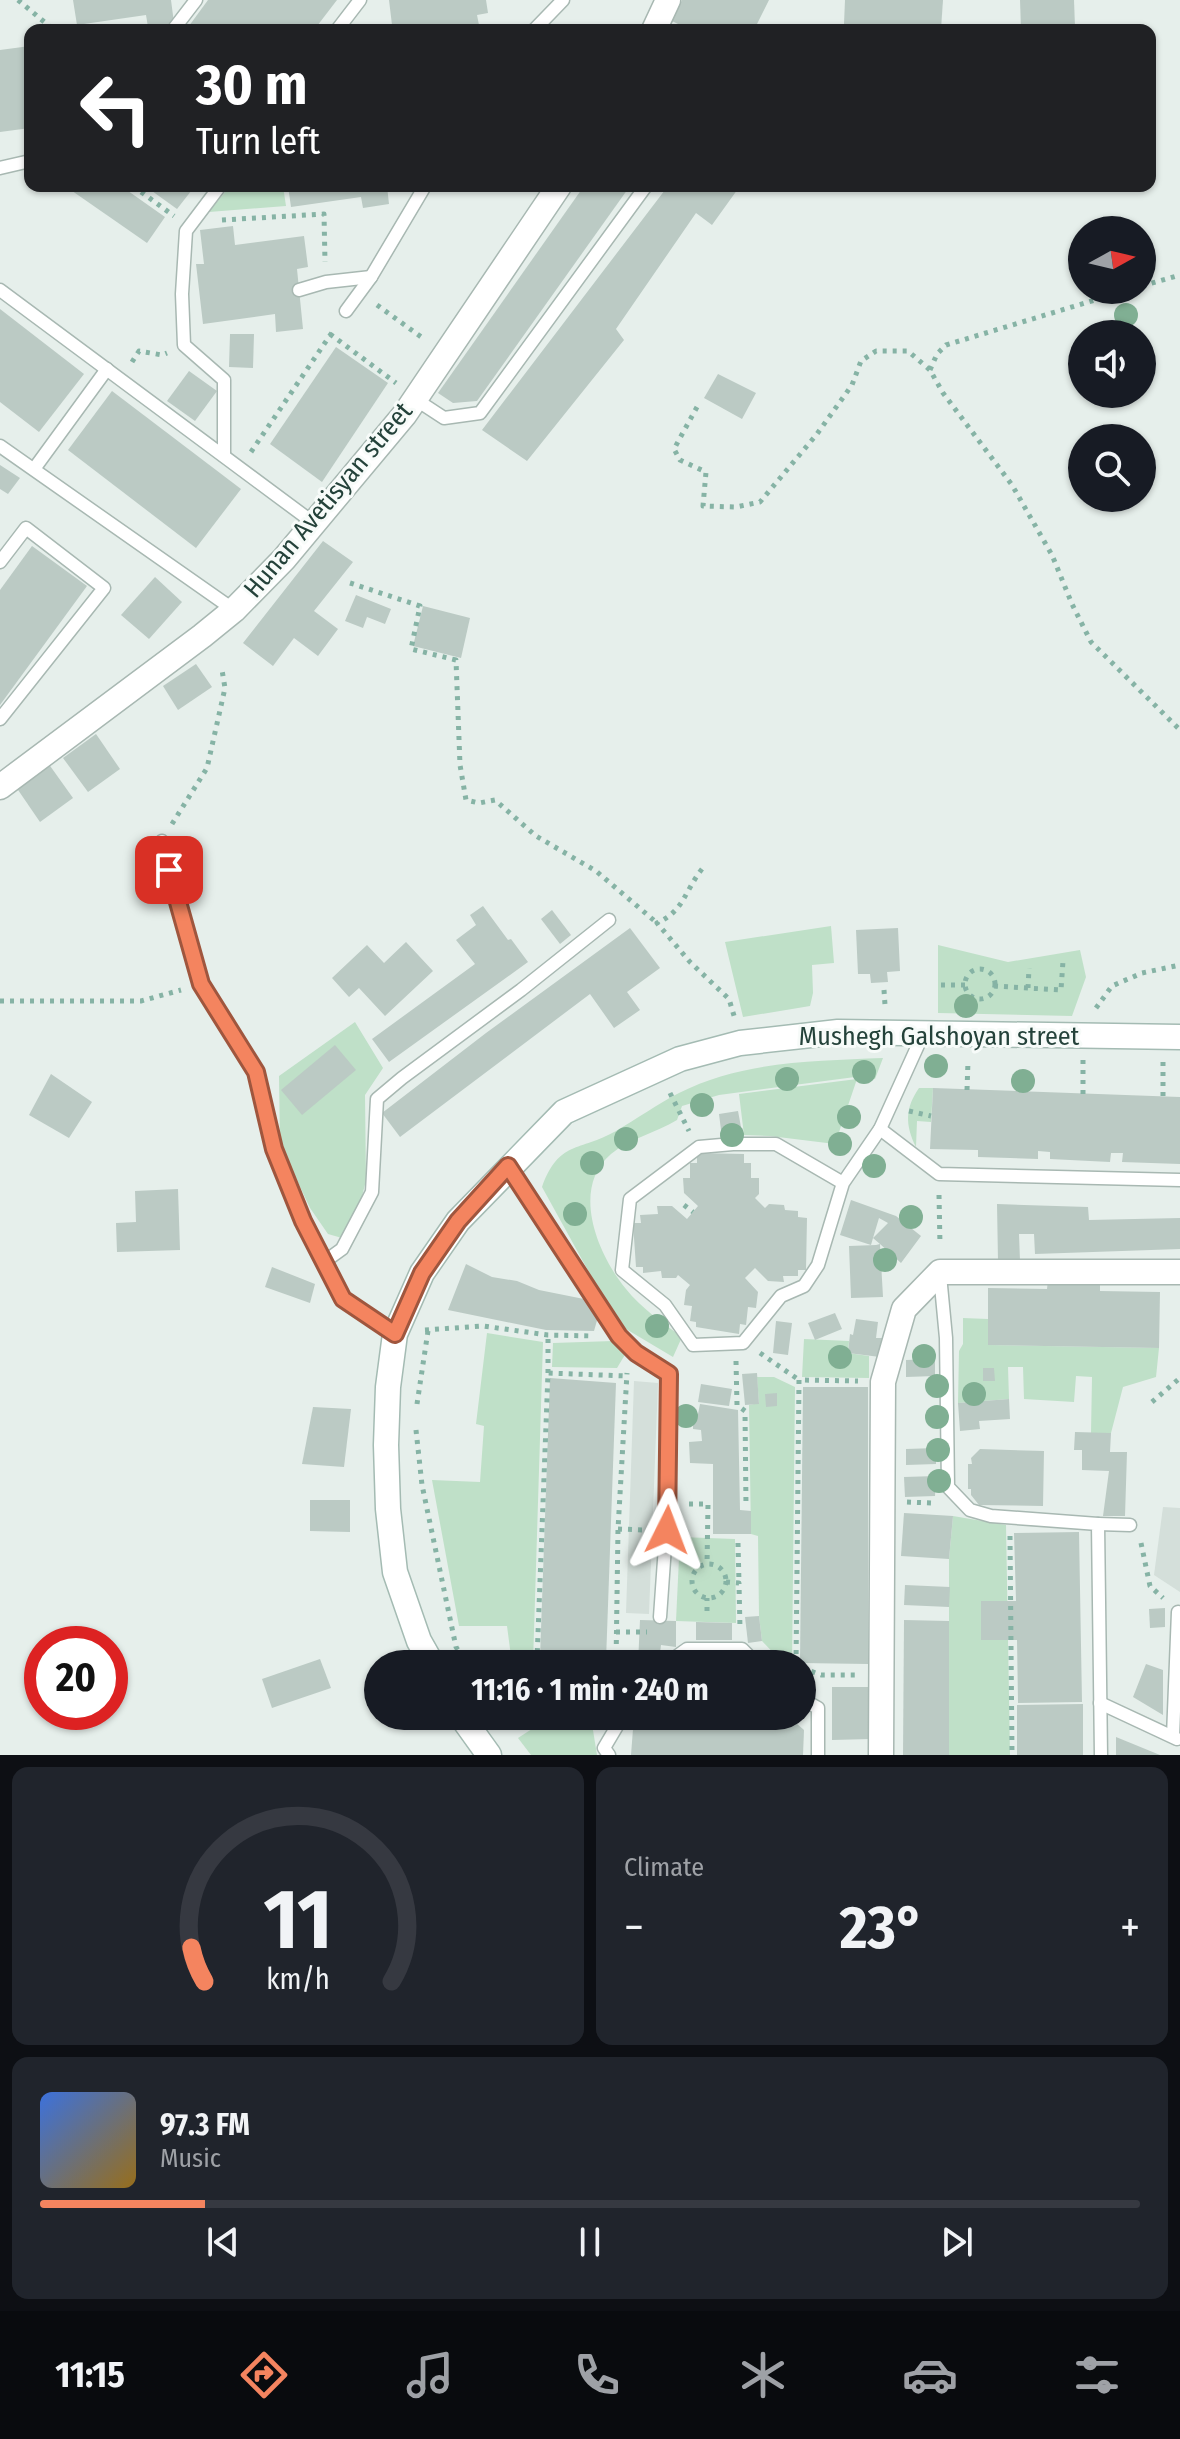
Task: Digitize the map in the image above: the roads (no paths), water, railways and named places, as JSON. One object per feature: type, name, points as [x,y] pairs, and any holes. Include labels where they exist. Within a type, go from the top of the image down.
[{"type":"street","points":[[656,24],[665,1]]},
{"type":"street","name":"Hunan Avetisyan street","points":[[3,783],[234,610],[315,524],[415,399],[552,192]]},
{"type":"street","name":"Mushegh Galshoyan street","points":[[424,1650],[395,1572],[388,1509],[388,1387],[396,1331],[422,1273],[458,1221],[508,1166],[564,1112],[680,1059],[740,1043],[838,1032],[1180,1037]]},
{"type":"street","points":[[881,1755],[883,1382],[904,1309],[940,1272],[1180,1272]]},
{"type":"street","points":[[471,1730],[489,1755]]},
{"type":"lane","points":[[178,24],[196,0]]},
{"type":"lane","points":[[342,24],[360,0]]},
{"type":"lane","points":[[540,24],[563,0]]},
{"type":"lane","points":[[0,168],[24,162]]},
{"type":"lane","points":[[216,192],[186,231],[182,294],[184,345],[224,380],[224,456]]},
{"type":"lane","points":[[346,311],[371,277],[421,192]]},
{"type":"lane","points":[[415,399],[444,418],[480,413],[642,192]]},
{"type":"lane","points":[[299,290],[326,282],[371,277]]},
{"type":"lane","points":[[0,290],[315,524]]},
{"type":"lane","points":[[34,469],[107,369]]},
{"type":"lane","points":[[0,446],[234,610]]},
{"type":"lane","points":[[0,562],[26,528],[104,588],[0,719]]},
{"type":"lane","points":[[162,841],[201,984],[256,1072],[274,1149],[303,1221],[343,1299],[396,1331]]},
{"type":"lane","points":[[324,1262],[342,1249],[372,1192],[377,1099],[609,920]]},
{"type":"lane","points":[[843,1183],[776,1144],[699,1147],[630,1199],[622,1270],[665,1305],[693,1345],[743,1343],[781,1296],[804,1286],[818,1265],[843,1183],[880,1129],[924,1032]]},
{"type":"lane","points":[[880,1129],[939,1174],[1180,1180]]},
{"type":"lane","points":[[508,1166],[619,1336],[636,1353],[669,1374],[668,1504],[660,1617]]},
{"type":"lane","points":[[940,1272],[946,1338],[948,1487],[970,1510],[1010,1518],[1130,1525]]},
{"type":"lane","points":[[1098,1524],[1101,1755]]},
{"type":"lane","points":[[1100,1703],[1176,1738],[1178,1612]]},
{"type":"lane","points":[[686,1650],[743,1650]]},
{"type":"lane","points":[[816,1707],[818,1755]]},
{"type":"lane","points":[[609,1755],[604,1748],[615,1730]]}]
